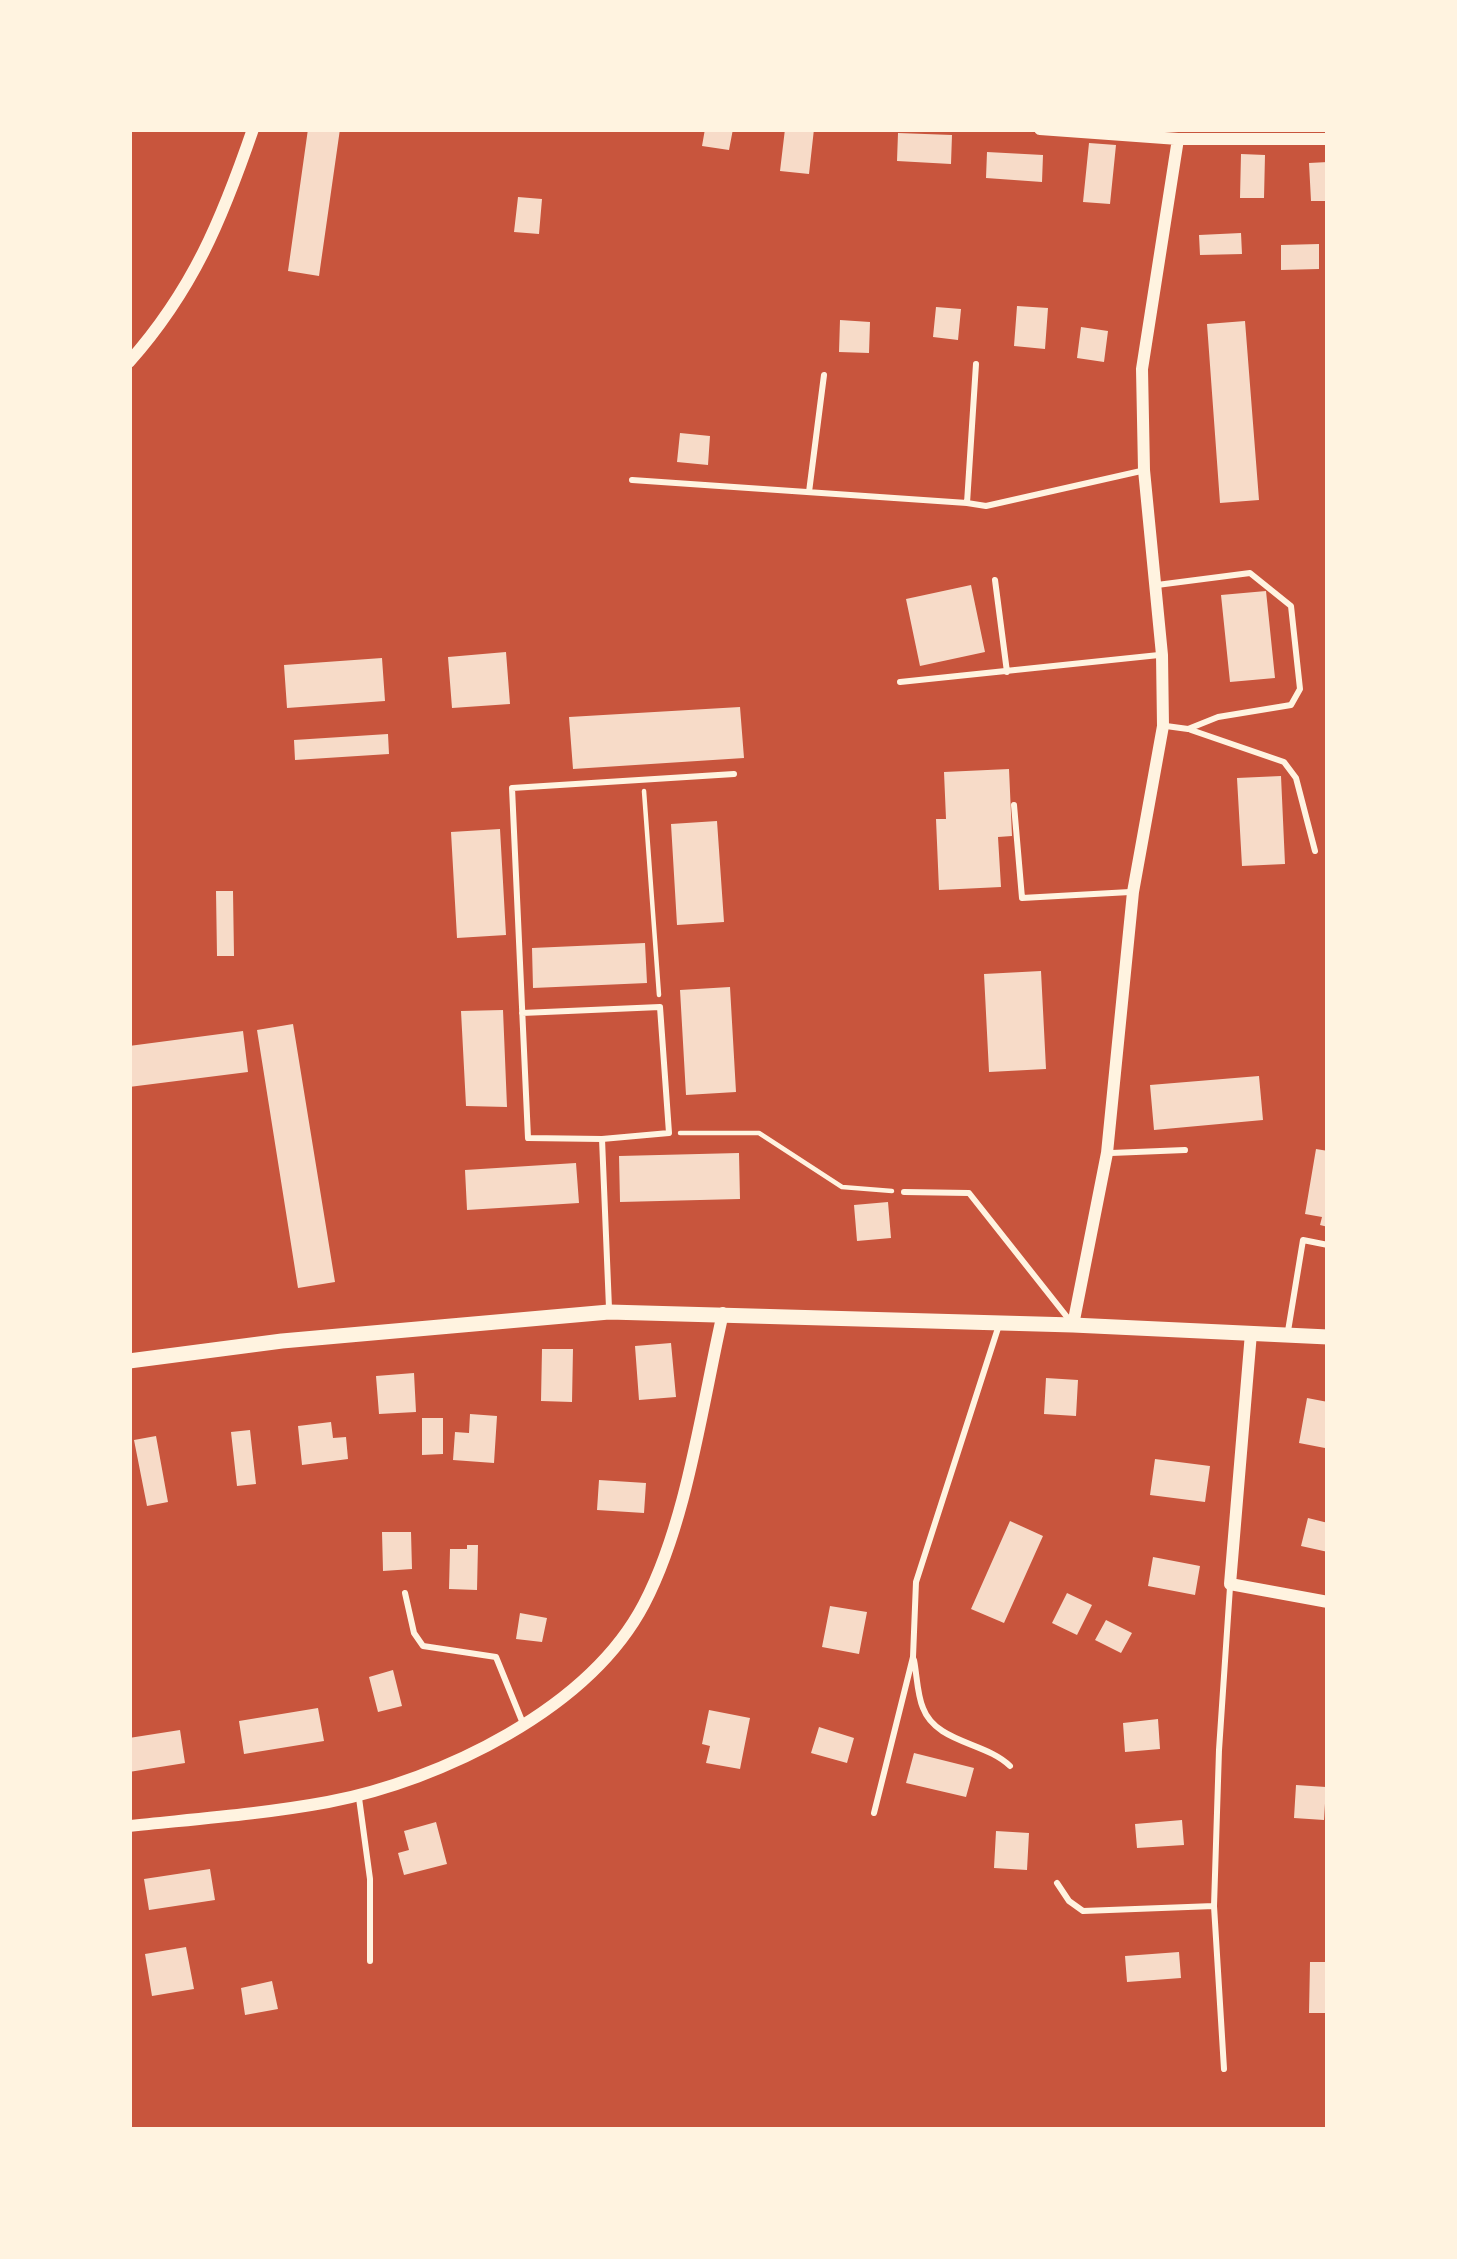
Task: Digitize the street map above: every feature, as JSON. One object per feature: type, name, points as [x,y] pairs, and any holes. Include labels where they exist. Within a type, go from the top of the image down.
[{"type":"street","points":[[129,362],[189,286],[223,217],[253,129]]},
{"type":"street","points":[[1040,129],[1178,139],[1312,134],[1328,139]]},
{"type":"street","points":[[1073,1325],[1107,1153],[1133,892],[1163,726],[1162,655],[1144,470],[1142,369],[1178,139]]},
{"type":"street","points":[[129,1361],[282,1340],[610,1312],[1328,1337]]},
{"type":"street","points":[[129,1826],[359,1794],[446,1763],[524,1724],[583,1683],[611,1654],[644,1605],[671,1540],[723,1313]]},
{"type":"street","points":[[1251,1333],[1230,1584],[1328,1602]]},
{"type":"lane","points":[[967,503],[976,364]]},
{"type":"lane","points":[[809,492],[824,375]]},
{"type":"lane","points":[[632,480],[986,506],[1144,470]]},
{"type":"lane","points":[[1154,586],[1250,573],[1291,605],[1300,689],[1291,705],[1218,717],[1188,729]]},
{"type":"lane","points":[[994,580],[1007,672]]},
{"type":"lane","points":[[900,682],[1162,655]]},
{"type":"lane","points":[[1163,726],[1188,729],[1284,762],[1296,778],[1316,851]]},
{"type":"lane","points":[[522,1013],[660,1007],[668,1133],[602,1139],[528,1138],[522,1013],[512,788],[734,774]]},
{"type":"lane","points":[[1014,805],[1022,898],[1133,892]]},
{"type":"lane","points":[[602,1139],[610,1312]]},
{"type":"lane","points":[[1107,1153],[1185,1150]]},
{"type":"lane","points":[[904,1192],[969,1193],[1073,1325]]},
{"type":"lane","points":[[1287,1334],[1303,1240],[1328,1245]]},
{"type":"lane","points":[[874,1814],[913,1657],[916,1582],[999,1325]]},
{"type":"lane","points":[[1224,2069],[1214,1906],[1230,1584]]},
{"type":"lane","points":[[405,1593],[414,1633],[423,1646],[496,1658],[524,1724]]},
{"type":"lane","points":[[913,1657],[923,1710],[935,1726],[996,1753],[1010,1766]]},
{"type":"lane","points":[[359,1794],[370,1879],[370,1961]]},
{"type":"lane","points":[[1058,1882],[1083,1911],[1214,1906]]},
{"type":"path","points":[[643,780],[660,1007]]},
{"type":"path","points":[[668,1133],[759,1133],[842,1187],[904,1192]]},
{"type":"building","points":[[308,129],[340,129],[319,276],[288,271]]},
{"type":"building","points":[[705,129],[733,129],[729,150],[702,146]]},
{"type":"building","points":[[785,129],[814,129],[809,174],[780,171]]},
{"type":"building","points":[[898,133],[952,135],[951,164],[897,161]]},
{"type":"building","points":[[1089,143],[1116,145],[1110,204],[1083,202]]},
{"type":"building","points":[[987,152],[1043,155],[1042,182],[986,178]]},
{"type":"building","points":[[1241,154],[1265,155],[1264,198],[1240,198]]},
{"type":"building","points":[[1328,162],[1328,201],[1311,201],[1309,163]]},
{"type":"building","points":[[518,197],[542,199],[539,234],[514,232]]},
{"type":"building","points":[[1241,233],[1242,254],[1200,255],[1199,235]]},
{"type":"building","points":[[1319,244],[1319,269],[1281,270],[1281,245]]},
{"type":"building","points":[[1017,306],[1048,308],[1045,349],[1014,346]]},
{"type":"building","points":[[936,307],[961,309],[958,340],[933,337]]},
{"type":"building","points":[[840,320],[870,322],[869,353],[839,352]]},
{"type":"building","points":[[1245,321],[1259,500],[1220,503],[1207,324]]},
{"type":"building","points":[[1081,327],[1108,331],[1104,362],[1077,358]]},
{"type":"building","points":[[680,433],[710,436],[708,465],[677,462]]},
{"type":"building","points":[[971,585],[985,652],[920,666],[906,599]]},
{"type":"building","points":[[1266,591],[1275,678],[1230,682],[1221,595]]},
{"type":"building","points":[[506,652],[510,704],[452,708],[448,657]]},
{"type":"building","points":[[382,658],[385,701],[287,708],[284,665]]},
{"type":"building","points":[[740,707],[744,758],[573,769],[569,717]]},
{"type":"building","points":[[388,734],[389,754],[295,760],[294,740]]},
{"type":"building","points":[[1009,769],[1012,836],[998,837],[1001,887],[939,890],[936,819],[946,819],[944,772]]},
{"type":"building","points":[[1281,776],[1285,864],[1242,866],[1237,778]]},
{"type":"building","points":[[717,821],[724,922],[677,925],[671,824]]},
{"type":"building","points":[[500,829],[506,935],[457,938],[451,832]]},
{"type":"building","points":[[216,891],[233,891],[234,956],[217,956]]},
{"type":"building","points":[[645,943],[647,983],[533,988],[532,948]]},
{"type":"building","points":[[1041,971],[1046,1069],[989,1072],[984,974]]},
{"type":"building","points":[[730,987],[736,1092],[686,1095],[680,990]]},
{"type":"building","points":[[503,1010],[507,1107],[466,1106],[461,1011]]},
{"type":"building","points":[[293,1024],[335,1282],[298,1288],[257,1030]]},
{"type":"building","points":[[243,1031],[248,1072],[129,1087],[129,1046]]},
{"type":"building","points":[[1259,1076],[1263,1120],[1154,1130],[1150,1085]]},
{"type":"building","points":[[1316,1149],[1328,1151],[1328,1227],[1320,1225],[1322,1217],[1305,1214]]},
{"type":"building","points":[[739,1153],[740,1199],[620,1202],[619,1156]]},
{"type":"building","points":[[576,1163],[579,1203],[467,1210],[465,1170]]},
{"type":"building","points":[[888,1202],[891,1238],[857,1241],[854,1205]]},
{"type":"building","points":[[671,1343],[676,1397],[639,1400],[635,1346]]},
{"type":"building","points":[[542,1349],[573,1349],[572,1402],[541,1401]]},
{"type":"building","points":[[414,1373],[416,1412],[379,1414],[376,1376]]},
{"type":"building","points":[[1046,1378],[1078,1380],[1076,1416],[1044,1414]]},
{"type":"building","points":[[1307,1398],[1328,1402],[1325,1448],[1299,1443]]},
{"type":"building","points":[[470,1414],[497,1416],[494,1463],[453,1460],[455,1432],[469,1433]]},
{"type":"building","points":[[422,1418],[443,1418],[443,1454],[422,1455]]},
{"type":"building","points":[[331,1422],[333,1438],[346,1437],[348,1459],[302,1465],[298,1426]]},
{"type":"building","points":[[250,1430],[256,1484],[237,1486],[231,1432]]},
{"type":"building","points":[[156,1436],[168,1502],[147,1506],[134,1440]]},
{"type":"building","points":[[1155,1459],[1210,1466],[1205,1502],[1150,1495]]},
{"type":"building","points":[[599,1480],[646,1483],[644,1513],[597,1510]]},
{"type":"building","points":[[1308,1518],[1328,1523],[1328,1552],[1301,1546]]},
{"type":"building","points":[[1010,1521],[1043,1536],[1004,1623],[971,1609]]},
{"type":"building","points":[[382,1532],[411,1532],[412,1569],[383,1571]]},
{"type":"building","points":[[467,1545],[478,1545],[477,1590],[449,1589],[450,1549],[467,1549]]},
{"type":"building","points":[[1153,1557],[1200,1566],[1195,1595],[1148,1586]]},
{"type":"building","points":[[1067,1593],[1092,1605],[1077,1635],[1052,1623]]},
{"type":"building","points":[[830,1606],[867,1612],[859,1654],[822,1647]]},
{"type":"building","points":[[520,1613],[547,1618],[542,1642],[516,1639]]},
{"type":"building","points":[[1106,1620],[1132,1633],[1121,1653],[1095,1640]]},
{"type":"building","points":[[393,1670],[402,1706],[378,1712],[369,1677]]},
{"type":"building","points":[[318,1708],[324,1741],[244,1754],[239,1721]]},
{"type":"building","points":[[709,1710],[750,1718],[740,1769],[706,1763],[710,1746],[702,1744]]},
{"type":"building","points":[[1158,1719],[1160,1749],[1125,1752],[1123,1723]]},
{"type":"building","points":[[819,1727],[854,1738],[847,1763],[811,1753]]},
{"type":"building","points":[[180,1730],[185,1763],[129,1772],[129,1738]]},
{"type":"building","points":[[914,1753],[974,1768],[966,1797],[906,1783]]},
{"type":"building","points":[[1296,1785],[1326,1787],[1324,1820],[1294,1818]]},
{"type":"building","points":[[1182,1820],[1184,1845],[1137,1848],[1135,1824]]},
{"type":"building","points":[[436,1822],[447,1864],[404,1875],[398,1853],[409,1850],[404,1831]]},
{"type":"building","points":[[996,1831],[1029,1833],[1027,1870],[994,1868]]},
{"type":"building","points":[[210,1869],[215,1900],[149,1910],[144,1879]]},
{"type":"building","points":[[186,1947],[194,1989],[152,1996],[145,1954]]},
{"type":"building","points":[[1179,1952],[1181,1978],[1127,1982],[1125,1956]]},
{"type":"building","points":[[1310,1962],[1328,1962],[1328,2013],[1309,2013]]},
{"type":"building","points":[[272,1981],[278,2009],[245,2015],[241,1988]]}]
